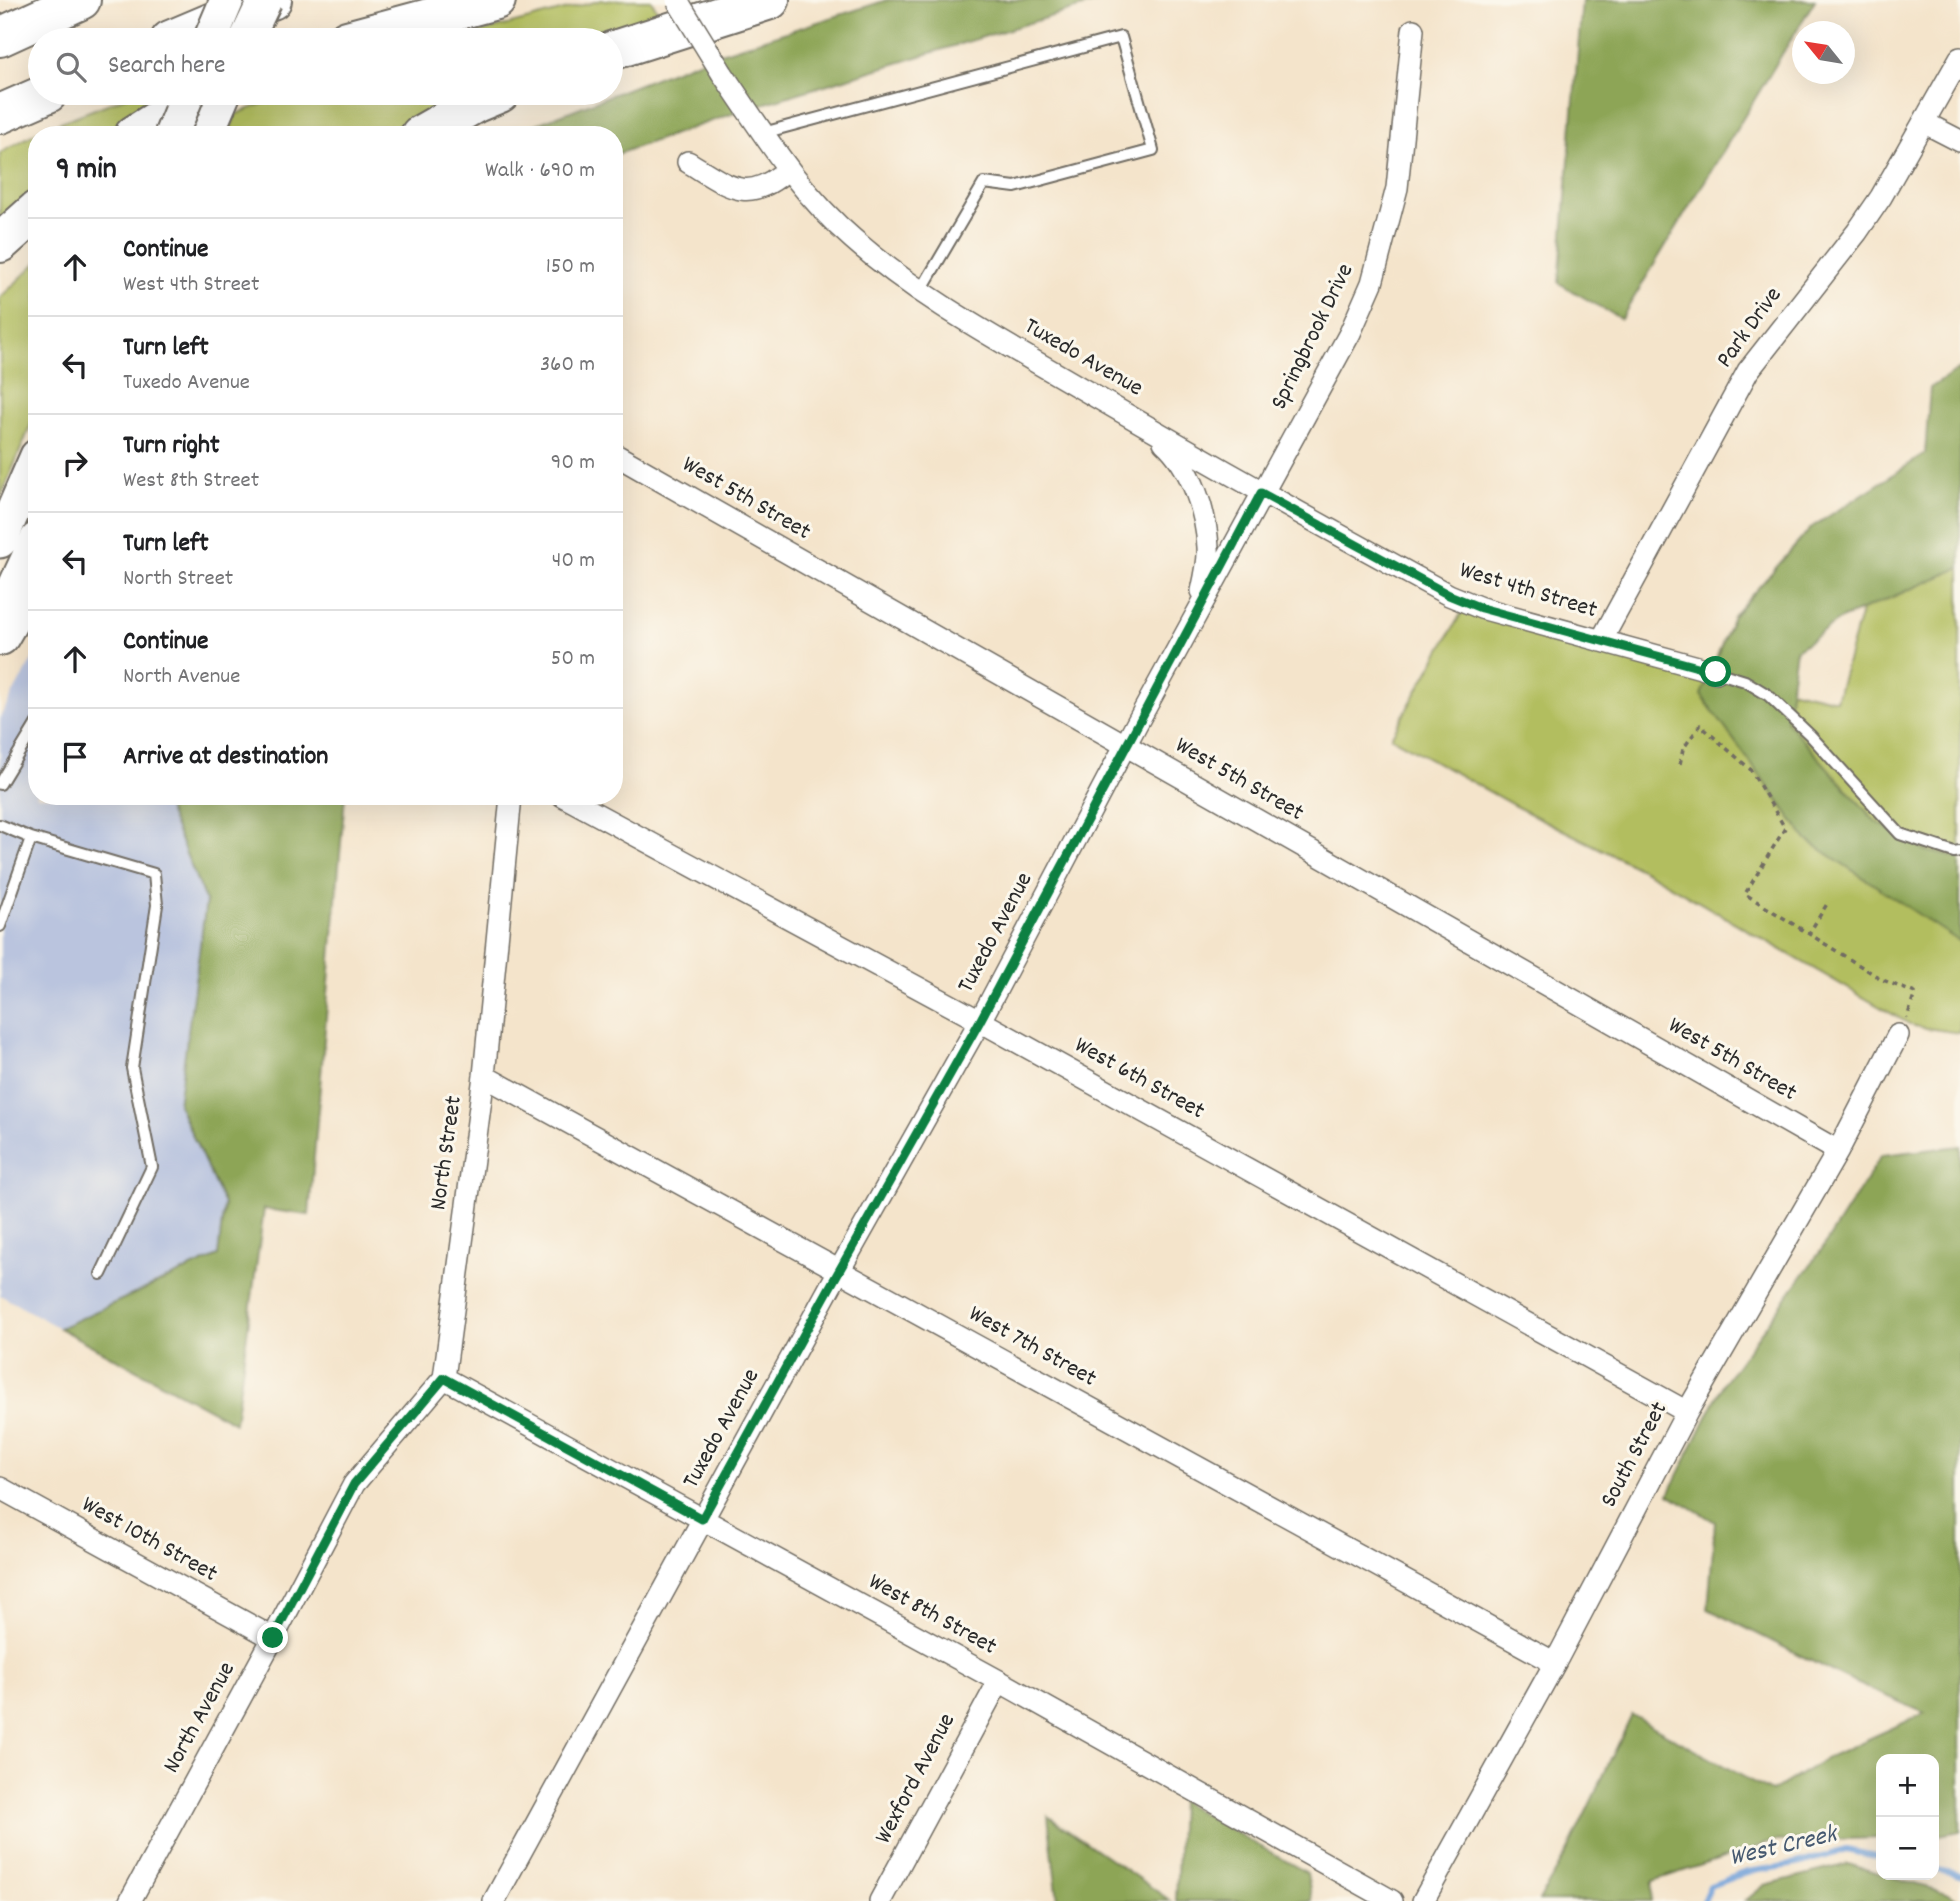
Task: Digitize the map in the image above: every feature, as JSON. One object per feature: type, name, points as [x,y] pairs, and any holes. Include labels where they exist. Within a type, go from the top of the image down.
[{"type":"highway","points":[[0,37],[81,0]]},
{"type":"highway","points":[[198,28],[272,0]]},
{"type":"highway","points":[[392,28],[496,0]]},
{"type":"highway","points":[[623,47],[770,0]]},
{"type":"highway","points":[[0,114],[28,102]]},
{"type":"highway","points":[[148,126],[186,105]]},
{"type":"highway","points":[[436,126],[472,105]]},
{"type":"highway","points":[[0,243],[28,218]]},
{"type":"highway","points":[[0,636],[28,588]]},
{"type":"main road","points":[[215,28],[227,0]]},
{"type":"main road","points":[[251,28],[264,0]]},
{"type":"main road","points":[[175,126],[183,105]]},
{"type":"main road","points":[[210,126],[218,105]]},
{"type":"main road","points":[[0,541],[28,477]]},
{"type":"main road","points":[[0,619],[28,558]]},
{"type":"street","name":"Tuxedo Avenue","points":[[494,1901],[702,1519],[980,1021],[1261,493],[920,292],[851,238],[788,169],[722,73],[677,0]]},
{"type":"street","name":"Springbrook Drive","points":[[1261,493],[1350,333],[1372,283],[1397,188],[1413,30]]},
{"type":"street","name":"Park Drive","points":[[1601,641],[1748,371],[1857,232],[1881,197],[1960,58]]},
{"type":"street","points":[[1925,122],[1960,141]]},
{"type":"street","points":[[688,162],[741,190],[760,189],[788,169]]},
{"type":"street","points":[[1144,425],[1172,449],[1189,478],[1203,516],[1209,549],[1195,617]]},
{"type":"street","name":"West 5th Street","points":[[623,459],[1838,1151]]},
{"type":"street","name":"West 4th Street","points":[[1261,493],[1449,595],[1481,608],[1716,672]]},
{"type":"street","name":"North Street","points":[[444,1378],[484,1076],[510,805]]},
{"type":"street","name":"West 6th Street","points":[[580,805],[980,1021],[1687,1412]]},
{"type":"street","name":"South Street","points":[[1423,1901],[1555,1663],[1687,1412],[1838,1151],[1901,1032]]},
{"type":"street","name":"West 7th Street","points":[[484,1076],[1555,1663]]},
{"type":"street","name":"North Avenue","points":[[130,1901],[354,1484],[444,1378]]},
{"type":"street","name":"West 8th Street","points":[[444,1378],[999,1681],[1392,1901]]},
{"type":"street","name":"West 10th Street","points":[[0,1488],[273,1638]]},
{"type":"street","name":"Wexford Avenue","points":[[880,1901],[999,1681]]},
{"type":"lane","points":[[763,133],[1121,37],[1153,150],[1015,187],[984,183],[920,292]]},
{"type":"lane","points":[[1716,672],[1745,681],[1768,695],[1810,735],[1900,834],[1954,852],[1960,851]]},
{"type":"lane","points":[[0,784],[28,738]]},
{"type":"lane","points":[[0,825],[31,838],[154,874],[157,905],[132,1068],[152,1167],[101,1274]]},
{"type":"lane","points":[[0,926],[31,838]]},
{"type":"path","points":[[1680,764],[1683,748],[1700,725],[1751,769],[1785,828],[1745,894],[1883,979],[1915,993],[1901,1032]]},
{"type":"path","points":[[1808,935],[1827,904]]},
{"type":"shaded area","points":[[28,667],[28,805],[166,805],[206,902],[178,1104],[224,1204],[218,1256],[59,1328],[0,1295],[0,717]]},
{"type":"green space","points":[[602,0],[651,0],[662,18],[623,30],[496,28]]},
{"type":"green space","points":[[887,0],[1105,0],[746,109],[623,152],[623,126],[532,126],[586,105],[623,105],[623,90],[711,56]]},
{"type":"green space","points":[[1582,0],[1815,0],[1802,21],[1792,21],[1792,38],[1621,319],[1559,283]]},
{"type":"green space","points":[[105,105],[155,105],[131,126],[51,126]]},
{"type":"green space","points":[[260,105],[444,105],[398,126],[231,126],[236,114]]},
{"type":"green space","points":[[28,137],[28,203],[0,228],[0,153]]},
{"type":"green space","points":[[28,271],[28,432],[0,499],[0,298]]},
{"type":"green space","points":[[1960,369],[1960,568],[1841,619],[1796,650],[1786,721],[1875,821],[1926,851],[1960,858],[1960,942],[1807,840],[1701,695],[1733,616],[1812,527],[1925,454],[1930,388]]},
{"type":"green space","points":[[1960,532],[1960,1033],[1913,1026],[1647,872],[1517,807],[1391,737],[1462,612],[1836,700],[1876,559]]},
{"type":"green space","points":[[166,805],[344,805],[309,1215],[264,1209],[235,1423],[59,1328],[218,1256],[224,1204],[178,1104],[206,902]]},
{"type":"green space","points":[[1960,1146],[1960,1831],[1939,1835],[1939,1754],[1876,1754],[1876,1838],[1775,1841],[1653,1881],[1651,1901],[1539,1901],[1568,1850],[1632,1715],[1771,1792],[1829,1757],[1925,1713],[1847,1679],[1708,1609],[1715,1522],[1669,1494],[1723,1384],[1822,1249],[1882,1155]]},
{"type":"green space","points":[[1180,1801],[1307,1873],[1312,1901],[1176,1901]]},
{"type":"green space","points":[[1048,1816],[1171,1901],[1058,1901]]},
{"type":"green space","points":[[1848,1864],[1876,1872],[1876,1880],[1902,1880],[1946,1893],[1959,1901],[1745,1901],[1765,1885]]},
{"type":"waterway","name":"West Creek","points":[[1703,1901],[1710,1886],[1747,1872],[1797,1864],[1846,1850],[1876,1856]]},
{"type":"waterway","name":"West Creek","points":[[1939,1870],[1960,1875]]},
{"type":"route","points":[[273,1638],[354,1484],[444,1378],[702,1519],[980,1021],[1261,493],[1449,595],[1481,608],[1716,672]]}]
